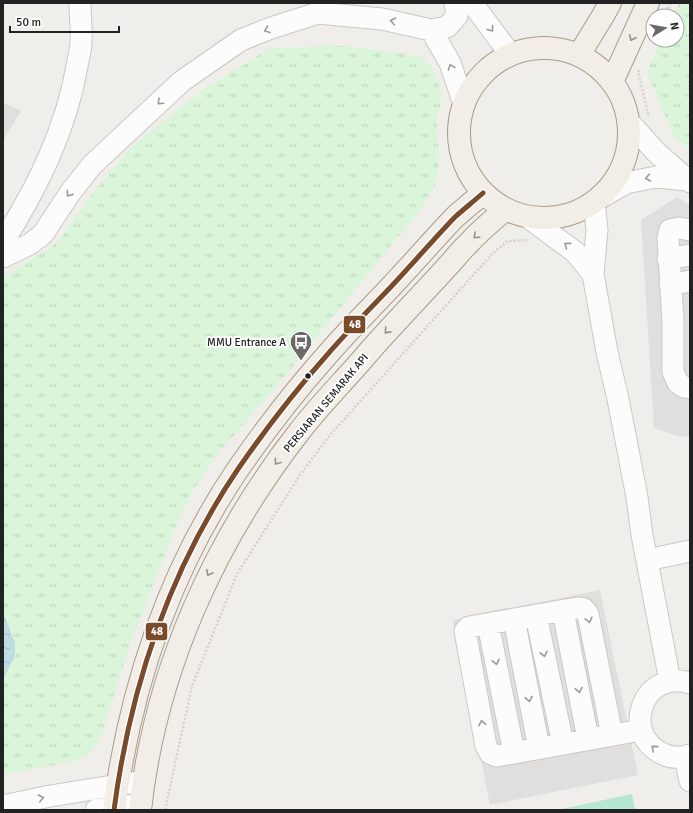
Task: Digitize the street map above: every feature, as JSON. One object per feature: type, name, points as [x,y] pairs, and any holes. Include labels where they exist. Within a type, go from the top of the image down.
[{"type":"main road","points":[[579,55],[610,3]]},
{"type":"main road","points":[[612,82],[648,3]]},
{"type":"main road","points":[[533,48],[549,48],[579,55],[597,67],[612,82],[622,100],[628,120],[629,142],[624,163],[614,182],[597,200],[580,211],[563,217],[546,219],[529,218],[505,210],[493,202],[483,193],[469,174],[461,151],[459,127],[464,104],[474,83],[491,66],[510,54],[533,48]]},
{"type":"main road","points":[[108,809],[118,785],[120,767],[139,685],[166,606],[182,567],[237,470],[326,356],[456,217],[483,193]]},
{"type":"main road","name":"PERSIARAN SEMARAK API","points":[[141,807],[144,780],[158,714],[178,651],[206,580],[238,521],[299,432],[387,331],[468,243],[505,210]]},
{"type":"street","points":[[3,242],[22,211],[43,171],[65,116],[75,79],[81,42],[80,3]]},
{"type":"street","points":[[3,256],[30,244],[43,234],[70,193],[92,165],[182,81],[241,40],[319,8],[382,19],[431,30],[447,27],[457,16],[455,3]]},
{"type":"street","points":[[472,3],[510,54]]},
{"type":"street","points":[[431,30],[450,63],[464,104]]},
{"type":"street","points":[[628,120],[656,152],[688,181]]},
{"type":"street","points":[[688,181],[656,177],[634,181],[626,183],[597,200],[597,230],[593,274],[607,352],[618,398],[637,497],[647,560],[680,682],[660,685],[645,699],[641,709],[641,730],[648,742],[658,752],[671,756],[688,756],[690,781]]},
{"type":"street","points":[[22,211],[26,217],[35,221],[52,221]]},
{"type":"street","points":[[529,218],[575,252],[593,274]]},
{"type":"street","points":[[690,230],[679,228],[670,230],[668,238],[668,259],[680,283],[682,354],[673,372],[678,383],[684,387],[690,388]]},
{"type":"street","points":[[668,259],[690,255]]},
{"type":"street","points":[[647,560],[690,551]]},
{"type":"street","points":[[612,735],[588,614],[584,609],[577,608],[488,624],[514,753],[641,730]]},
{"type":"street","points":[[562,611],[588,739]]},
{"type":"street","points":[[536,616],[563,744]]},
{"type":"street","points":[[514,619],[539,748]]},
{"type":"street","points":[[606,707],[641,709]]},
{"type":"street","points":[[3,806],[144,780]]},
{"type":"street","points":[[108,809],[141,807]]},
{"type":"path","points":[[640,66],[638,72],[650,121]]},
{"type":"path","points":[[690,77],[690,91]]},
{"type":"path","points":[[165,810],[192,686],[237,574],[300,475],[330,436],[493,253],[508,242],[530,240]]},
{"type":"green space","points":[[679,3],[690,3],[690,150],[674,138],[647,71],[658,48],[685,48],[685,8],[677,8]]},
{"type":"green space","points":[[346,46],[421,56],[431,66],[437,78],[441,93],[441,104],[437,118],[439,149],[438,173],[434,188],[420,210],[277,386],[220,451],[196,486],[176,526],[129,647],[103,730],[92,751],[84,757],[66,763],[3,774],[3,278],[58,242],[86,202],[128,150],[202,90],[270,48]]},
{"type":"green space","points":[[632,794],[635,810],[557,810]]},
{"type":"shaded area","points":[[3,102],[21,111],[3,141]]},
{"type":"shaded area","points":[[677,197],[690,205],[690,436],[681,437],[654,428],[641,220]]},
{"type":"shaded area","points":[[600,590],[638,775],[490,805],[453,620]]},
{"type":"water","points":[[3,612],[15,643],[15,656],[3,679]]},
{"type":"transit line","name":"48","points":[[114,810],[130,720],[156,632],[192,548],[214,508],[238,469],[259,440],[315,369],[341,339],[455,217],[483,193]]},
{"type":"place","name":"MMU Entrance A","points":[[301,362]]}]
